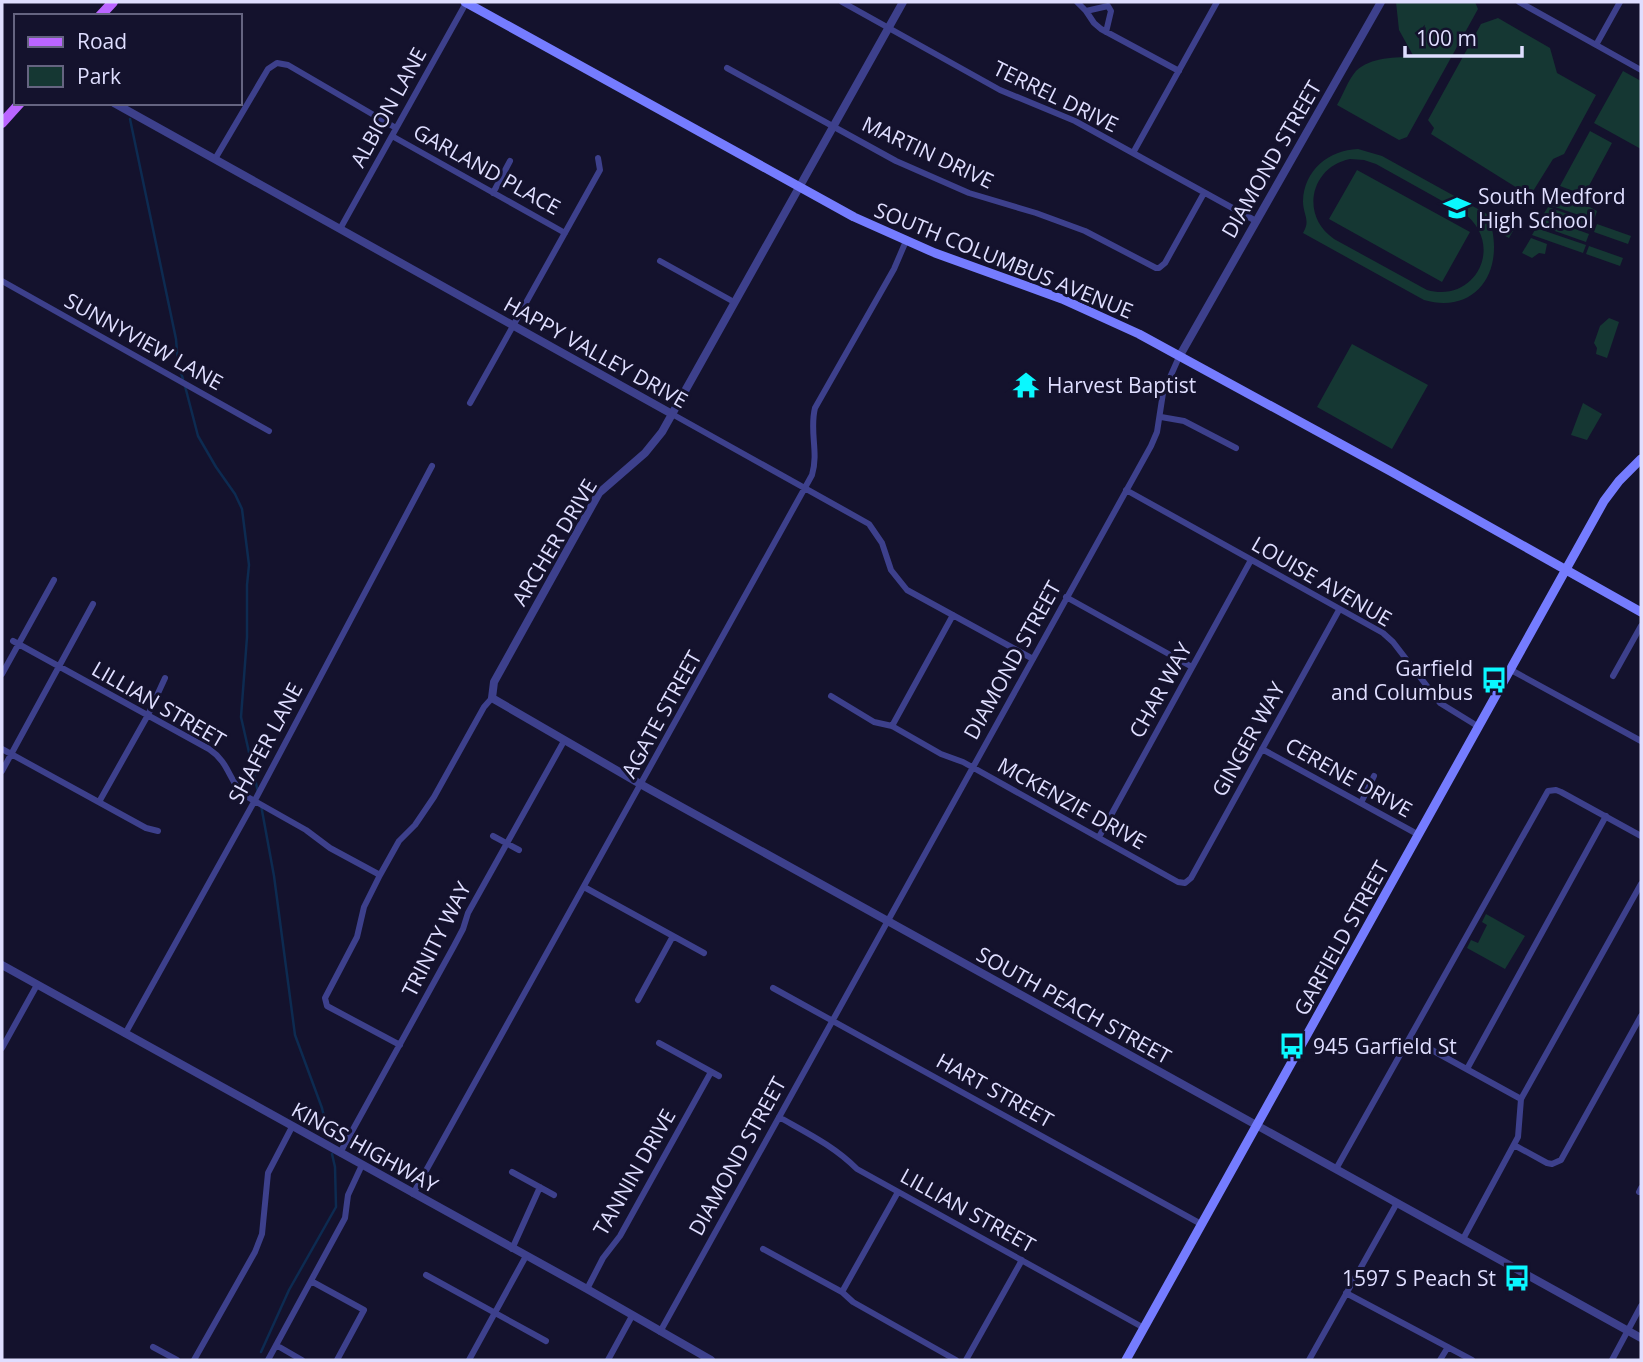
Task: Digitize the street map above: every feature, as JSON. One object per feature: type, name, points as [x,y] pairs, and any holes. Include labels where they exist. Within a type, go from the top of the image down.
[{"type":"main road","name":"SOUTH COLUMBUS AVENUE","points":[[466,2],[854,217],[906,241],[1062,299],[1139,334],[1641,612]]},
{"type":"main road","points":[[2,123],[18,105]]},
{"type":"main road","name":"GARFIELD STREET","points":[[1126,1360],[1611,492],[1627,471],[1641,459]]},
{"type":"street","name":"ALBION LANE","points":[[340,229],[466,2]]},
{"type":"street","name":"TERREL DRIVE","points":[[842,2],[1000,90],[1075,121],[1256,221]]},
{"type":"street","name":"ARCHER DRIVE","points":[[400,1045],[325,1004],[333,981],[358,937],[364,907],[399,841],[424,813],[484,707],[492,698],[494,682],[598,493],[645,453],[672,414],[903,2]]},
{"type":"street","points":[[1077,2],[1094,23],[1106,32],[1179,71]]},
{"type":"street","points":[[1133,153],[1217,2]]},
{"type":"street","name":"DIAMOND STREET","points":[[660,1332],[1154,439],[1161,416],[1163,393],[1179,357],[1381,2]]},
{"type":"street","points":[[1519,2],[1641,70]]},
{"type":"street","points":[[1596,45],[1620,2]]},
{"type":"street","points":[[1086,11],[1108,6],[1111,11],[1106,32]]},
{"type":"street","name":"GARLAND PLACE","points":[[215,159],[268,69],[276,62],[288,65],[396,128]]},
{"type":"street","name":"MARTIN DRIVE","points":[[727,68],[896,161],[969,193],[1074,226],[1151,266],[1159,268],[1165,263],[1204,192]]},
{"type":"street","name":"HAPPY VALLEY DRIVE","points":[[118,105],[869,524],[882,543],[891,569],[901,584],[1033,659]]},
{"type":"street","name":"GARLAND PLACE","points":[[392,136],[565,233]]},
{"type":"street","points":[[470,403],[600,170],[598,158]]},
{"type":"street","points":[[493,193],[510,161]]},
{"type":"street","name":"AGATE STREET","points":[[413,1194],[805,488],[816,462],[813,426],[816,408],[894,269],[906,241]]},
{"type":"street","points":[[660,261],[734,302]]},
{"type":"street","name":"SUNNYVIEW LANE","points":[[2,281],[270,431]]},
{"type":"street","points":[[1161,416],[1184,421],[1236,448]]},
{"type":"street","name":"SHAFER LANE","points":[[125,1034],[254,802],[432,466]]},
{"type":"street","name":"LOUISE AVENUE","points":[[1126,489],[1389,638],[1440,704],[1479,727]]},
{"type":"street","name":"CHAR WAY","points":[[1099,837],[1251,560]]},
{"type":"street","points":[[2,674],[16,642],[54,580]]},
{"type":"street","points":[[1066,597],[1192,667]]},
{"type":"street","points":[[2,772],[93,604]]},
{"type":"street","name":"GINGER WAY","points":[[1185,883],[1191,878],[1339,610]]},
{"type":"street","points":[[892,726],[953,615]]},
{"type":"street","points":[[1614,676],[1641,626]]},
{"type":"street","name":"LILLIAN STREET","points":[[16,642],[217,754],[225,761],[236,788],[254,802],[380,875]]},
{"type":"street","points":[[1511,670],[1641,741]]},
{"type":"street","points":[[99,802],[148,715],[165,678]]},
{"type":"street","name":"MCKENZIE DRIVE","points":[[831,696],[874,722],[892,726],[941,754],[972,767],[1178,882],[1185,883]]},
{"type":"street","name":"SOUTH PEACH STREET","points":[[492,698],[642,785],[1641,1338]]},
{"type":"street","name":"TRINITY WAY","points":[[340,1153],[454,946],[468,913],[564,741]]},
{"type":"street","points":[[2,749],[146,828],[158,831]]},
{"type":"street","name":"CERENE DRIVE","points":[[1262,749],[1419,835]]},
{"type":"street","points":[[1361,803],[1374,776]]},
{"type":"street","points":[[1336,1169],[1548,791],[1561,792],[1641,836]]},
{"type":"street","points":[[1467,1069],[1606,816]]},
{"type":"street","points":[[493,836],[519,850]]},
{"type":"street","points":[[1463,1239],[1518,1137],[1521,1099],[1641,884]]},
{"type":"street","points":[[584,887],[704,953]]},
{"type":"street","points":[[638,1000],[673,936]]},
{"type":"street","name":"KINGS HIGHWAY","points":[[2,965],[711,1360]]},
{"type":"street","points":[[2,1048],[37,985]]},
{"type":"street","name":"HART STREET","points":[[773,988],[1201,1224]]},
{"type":"street","points":[[1514,1145],[1547,1163],[1561,1160],[1641,1016]]},
{"type":"street","points":[[1410,1038],[1521,1099]]},
{"type":"street","points":[[659,1043],[719,1076]]},
{"type":"street","name":"TANNIN DRIVE","points":[[587,1289],[603,1258],[620,1236],[711,1072]]},
{"type":"street","name":"LILLIAN STREET","points":[[779,1117],[825,1143],[857,1169],[1144,1328]]},
{"type":"street","points":[[194,1360],[255,1252],[262,1234],[268,1173],[292,1126]]},
{"type":"street","points":[[268,1360],[345,1218],[348,1195],[362,1165]]},
{"type":"street","points":[[512,1172],[554,1195]]},
{"type":"street","points":[[512,1249],[540,1187]]},
{"type":"street","points":[[842,1292],[898,1192]]},
{"type":"street","points":[[1309,1360],[1397,1203]]},
{"type":"street","points":[[763,1249],[842,1292],[863,1308],[956,1360]]},
{"type":"street","points":[[469,1360],[526,1256]]},
{"type":"street","points":[[966,1360],[1022,1259]]},
{"type":"street","points":[[426,1275],[546,1341]]},
{"type":"street","points":[[311,1281],[364,1310],[338,1360]]},
{"type":"street","points":[[1346,1293],[1472,1360]]},
{"type":"street","points":[[1612,1360],[1641,1306]]},
{"type":"street","points":[[608,1360],[632,1316]]},
{"type":"street","points":[[276,1345],[302,1360]]},
{"type":"street","points":[[153,1347],[177,1360]]},
{"type":"street","points":[[1440,1360],[1448,1347]]},
{"type":"green space","points":[[1396,2],[1475,2],[1478,9],[1407,137],[1399,140],[1337,105],[1350,79],[1362,66],[1384,59],[1414,57],[1399,30]]},
{"type":"green space","points":[[1498,18],[1550,48],[1557,73],[1596,95],[1564,154],[1553,159],[1530,196],[1431,134],[1434,128],[1428,120],[1481,24]]},
{"type":"green space","points":[[1623,71],[1641,81],[1641,149],[1594,123]]},
{"type":"green space","points":[[1590,131],[1612,143],[1584,195],[1560,186]]},
{"type":"green space","points":[[1358,149],[1382,156],[1514,229],[1509,238],[1492,229],[1493,261],[1480,287],[1470,296],[1457,301],[1442,303],[1424,300],[1303,233],[1307,221],[1304,190],[1308,180],[1320,164],[1347,150]],"holes":[[[1350,159],[1364,160],[1462,212],[1475,225],[1482,239],[1483,254],[1480,268],[1472,279],[1460,288],[1445,292],[1427,290],[1334,239],[1323,229],[1314,206],[1314,193],[1318,182],[1336,164]]]},
{"type":"green space","points":[[1357,170],[1470,232],[1442,282],[1329,219]]},
{"type":"green space","points":[[1557,189],[1597,211],[1594,220],[1549,205]]},
{"type":"green space","points":[[1548,207],[1593,223],[1590,231],[1543,215]]},
{"type":"green space","points":[[1542,217],[1589,234],[1586,242],[1538,225]]},
{"type":"green space","points":[[1597,224],[1631,236],[1628,244],[1594,232]]},
{"type":"green space","points":[[1536,228],[1586,245],[1583,253],[1532,235]]},
{"type":"green space","points":[[1531,238],[1547,244],[1545,254],[1539,253],[1532,258],[1522,253]]},
{"type":"green space","points":[[1589,246],[1623,258],[1620,266],[1586,254]]},
{"type":"green space","points":[[1609,318],[1619,322],[1607,358],[1596,354],[1594,343],[1600,326]]},
{"type":"green space","points":[[1352,344],[1428,385],[1392,449],[1317,407]]},
{"type":"green space","points":[[1583,403],[1602,414],[1587,440],[1571,435]]},
{"type":"green space","points":[[1486,914],[1525,936],[1505,969],[1467,948],[1471,940],[1478,943],[1487,925],[1482,922]]},
{"type":"waterway","points":[[130,119],[183,379]]},
{"type":"waterway","points":[[185,386],[198,436],[242,509],[249,565],[241,717],[258,792]]},
{"type":"waterway","points":[[261,805],[274,876],[295,1035],[322,1108],[329,1138]]},
{"type":"waterway","points":[[261,1352],[289,1290],[336,1207],[332,1154]]},
{"type":"place","name":"South Medford High School","points":[[1457,208]]},
{"type":"place","name":"Harvest Baptist","points":[[1026,385]]},
{"type":"place","name":"Garfield and Columbus","points":[[1494,680]]},
{"type":"place","name":"945 Garfield St","points":[[1292,1046]]},
{"type":"place","name":"1597 S Peach St","points":[[1517,1278]]}]
